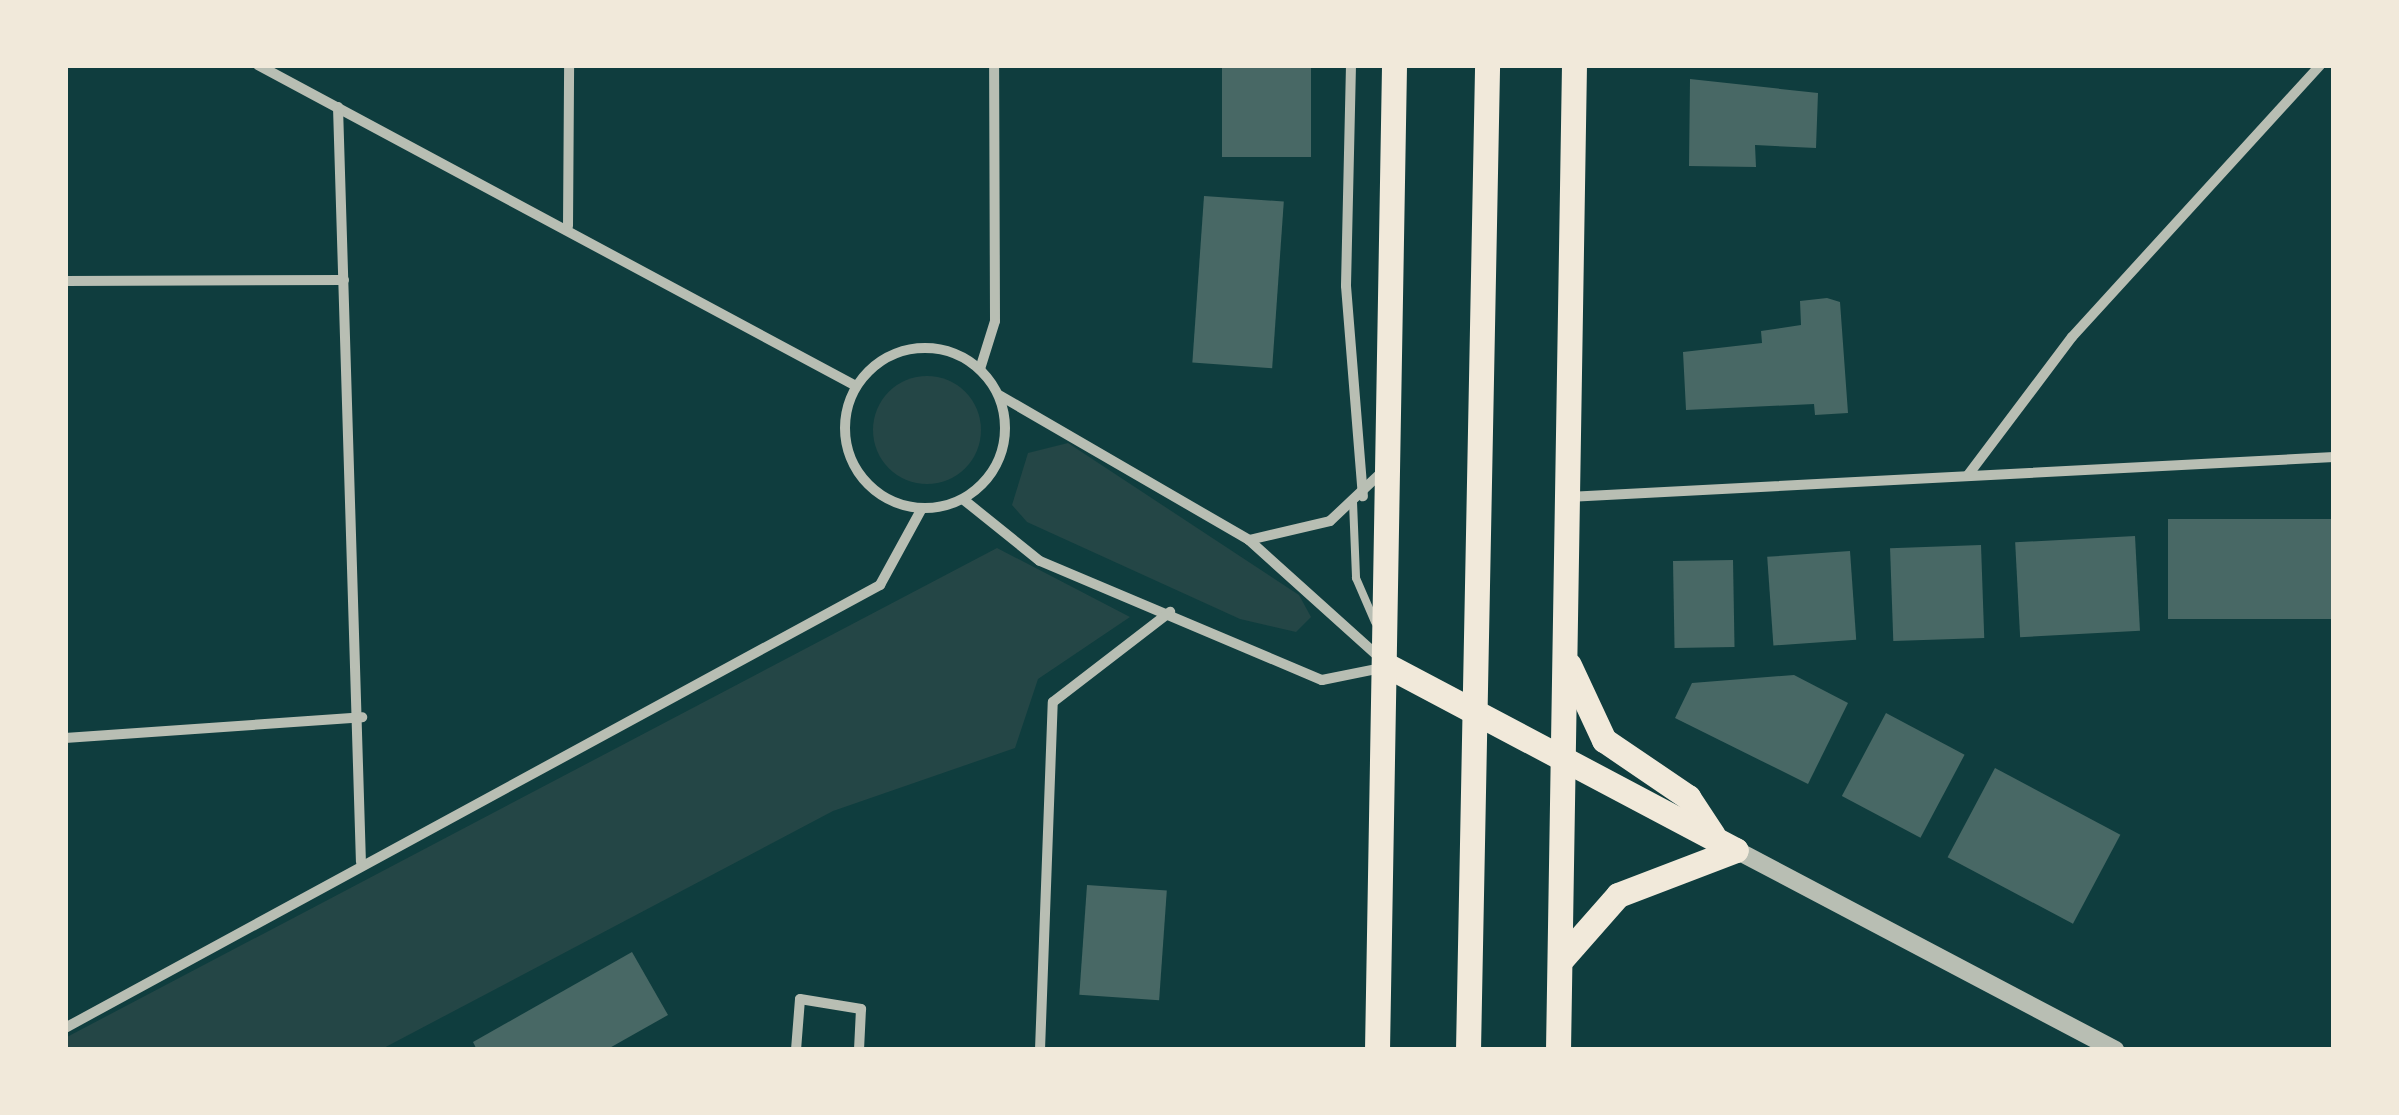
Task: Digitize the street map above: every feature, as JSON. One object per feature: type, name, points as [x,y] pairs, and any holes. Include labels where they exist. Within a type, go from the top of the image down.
[{"type":"main road","points":[[1377,1050],[1380,759],[1390,660],[1394,65]]},
{"type":"main road","points":[[1468,1050],[1486,65]]},
{"type":"main road","points":[[1558,1050],[1574,65]]},
{"type":"main road","points":[[1562,650],[1604,740],[1688,797],[1726,845]]},
{"type":"main road","points":[[1390,660],[1412,684],[1726,845]]},
{"type":"main road","points":[[1560,960],[1618,895],[1726,845]]},
{"type":"street","points":[[258,65],[568,226],[856,386]]},
{"type":"street","points":[[568,226],[569,65]]},
{"type":"street","points":[[980,369],[995,321],[994,65]]},
{"type":"street","points":[[1351,65],[1346,286],[1358,499]]},
{"type":"street","points":[[1968,475],[2072,338],[2316,67]]},
{"type":"street","points":[[338,107],[362,716],[362,862]]},
{"type":"street","points":[[65,281],[344,280]]},
{"type":"street","points":[[999,395],[1001,456],[964,500],[922,510],[876,494],[857,474],[844,419],[856,386],[906,350],[952,352],[980,369],[999,395],[1248,540],[1390,660]]},
{"type":"street","points":[[1568,497],[2334,457]]},
{"type":"street","points":[[1248,540],[1302,532],[1358,499],[1390,463]]},
{"type":"street","points":[[964,500],[1040,560],[1170,612],[1322,680],[1390,660]]},
{"type":"street","points":[[65,1028],[362,862],[880,585],[922,510]]},
{"type":"street","points":[[1040,1050],[1053,702],[1170,612]]},
{"type":"street","points":[[65,738],[362,716]]},
{"type":"street","points":[[1726,845],[2116,1050]]},
{"type":"street","points":[[796,1050],[800,999],[861,1009],[859,1050]]},
{"type":"lane","points":[[1358,499],[1356,578],[1390,660]]},
{"type":"shaded area","points":[[927,376],[948,380],[965,392],[977,409],[981,430],[977,451],[965,468],[948,480],[927,484],[906,480],[889,468],[877,451],[873,430],[877,409],[889,392],[906,380]]},
{"type":"shaded area","points":[[1068,443],[1299,595],[1311,617],[1296,632],[1240,619],[1027,522],[1012,505],[1028,453]]},
{"type":"shaded area","points":[[997,548],[1130,617],[1038,679],[1015,748],[833,811],[380,1050],[65,1050],[65,1038]]},
{"type":"building","points":[[1222,65],[1311,65],[1311,157],[1222,157]]},
{"type":"building","points":[[1690,79],[1818,93],[1816,148],[1755,145],[1756,167],[1689,166]]},
{"type":"building","points":[[1204,196],[1284,202],[1272,368],[1192,363]]},
{"type":"building","points":[[1827,298],[1840,302],[1848,413],[1815,415],[1814,404],[1686,410],[1683,352],[1762,343],[1761,331],[1801,325],[1800,301]]},
{"type":"building","points":[[2168,519],[2334,519],[2334,619],[2168,619]]},
{"type":"building","points":[[2135,536],[2140,631],[2020,637],[2015,542]]},
{"type":"building","points":[[1981,545],[1984,638],[1893,641],[1890,548]]},
{"type":"building","points":[[1850,551],[1856,640],[1773,646],[1767,557]]},
{"type":"building","points":[[1733,560],[1735,647],[1675,648],[1673,561]]},
{"type":"building","points":[[1794,675],[1848,703],[1808,784],[1675,718],[1692,683]]},
{"type":"building","points":[[1886,713],[1965,755],[1920,838],[1842,796]]},
{"type":"building","points":[[1995,768],[2120,835],[2073,924],[1948,857]]},
{"type":"building","points":[[1087,885],[1167,891],[1159,1000],[1079,995]]},
{"type":"building","points":[[632,952],[668,1015],[606,1050],[477,1050],[473,1042]]}]
